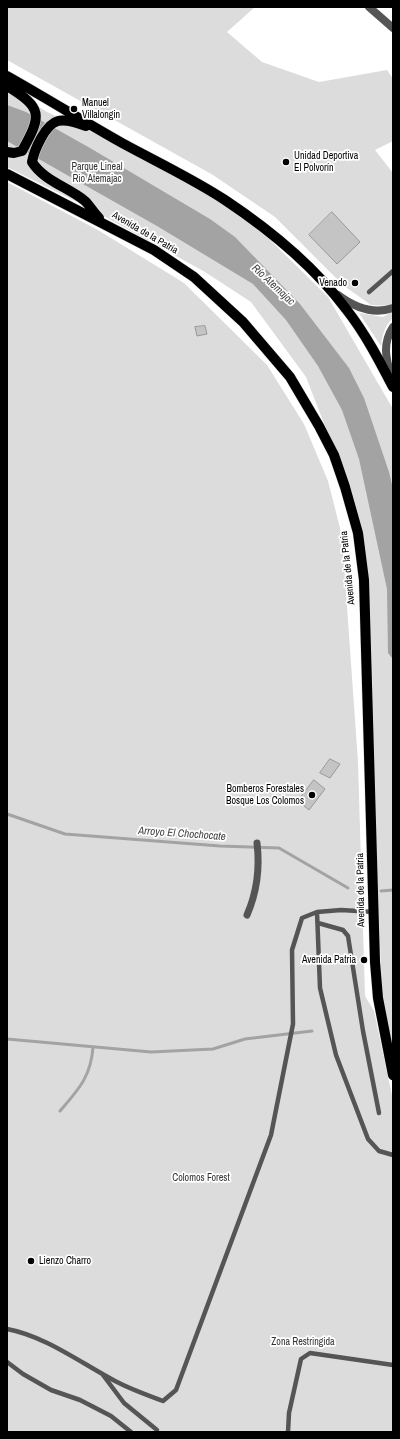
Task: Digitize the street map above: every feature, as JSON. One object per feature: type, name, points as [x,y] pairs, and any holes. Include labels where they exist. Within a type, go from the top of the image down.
[{"type":"main road","points":[[7,76],[120,142],[196,183],[253,219],[286,246],[327,286],[346,309],[367,339],[393,387]]},
{"type":"main road","points":[[7,86],[27,99],[35,109],[36,119],[33,130],[22,151],[14,153],[7,152]]},
{"type":"main road","points":[[103,223],[85,201],[46,177],[35,168],[32,162],[33,156],[43,134],[52,124],[57,121],[80,123],[120,142]]},
{"type":"main road","name":"Avenida de la Patria","points":[[7,174],[154,250],[194,276],[243,322],[290,377],[334,455],[358,533],[364,580],[378,998],[393,1075]]},
{"type":"street","points":[[369,7],[393,28]]},
{"type":"street","points":[[327,286],[346,301],[369,310],[381,311],[393,308]]},
{"type":"street","points":[[393,327],[388,335],[385,346],[386,358],[393,383]]},
{"type":"street","points":[[247,915],[254,898],[259,860],[257,843]]},
{"type":"lane","points":[[369,292],[393,271]]},
{"type":"lane","points":[[7,1329],[18,1331],[54,1347],[116,1382],[163,1401],[176,1390],[271,1136],[293,1024],[292,950],[302,918],[317,912],[341,910],[374,912]]},
{"type":"lane","points":[[317,912],[320,988],[336,1055],[368,1139],[379,1151],[393,1155]]},
{"type":"lane","points":[[318,923],[343,930],[348,936],[363,1031],[380,1113]]},
{"type":"lane","points":[[288,1432],[289,1413],[301,1359],[305,1355],[310,1353],[393,1365]]},
{"type":"lane","points":[[7,1362],[23,1374],[51,1390],[80,1400],[111,1416],[131,1432]]},
{"type":"lane","points":[[102,1374],[124,1403],[157,1430]]},
{"type":"green space","name":"Unidad Deportiva El Polvorín","points":[[7,7],[255,7],[227,32],[262,62],[319,82],[387,70],[393,79],[393,141],[375,150],[393,173],[393,303],[391,306],[371,305],[344,286],[275,217],[213,175],[7,60]]},
{"type":"green space","name":"Parque Lineal Rio Atemajac","points":[[7,87],[47,112],[112,141],[177,177],[225,204],[255,225],[328,297],[393,409],[393,1054],[382,991],[376,849],[372,665],[366,578],[353,498],[306,377],[251,302],[205,272],[93,210],[7,167]]},
{"type":"green space","name":"Colomos Forest","points":[[7,182],[98,230],[184,283],[267,365],[304,424],[328,481],[342,536],[358,762],[365,996],[374,1011],[393,1100],[393,1432],[7,1432]]},
{"type":"green space","points":[[393,311],[393,318],[384,331],[381,346],[359,313],[383,317]]},
{"type":"water","name":"Río Atemajac","points":[[7,105],[26,112],[90,148],[210,219],[235,237],[300,304],[349,368],[364,398],[389,472],[393,489],[393,659],[388,653],[387,589],[359,459],[342,410],[318,366],[286,320],[253,284],[157,226],[7,141]]},
{"type":"building","points":[[332,212],[360,242],[337,264],[309,235]]},
{"type":"building","points":[[205,326],[207,334],[197,336],[195,327]]},
{"type":"building","points":[[330,759],[340,764],[330,778],[320,773]]},
{"type":"building","name":"Bomberos Forestales Bosque Los Colomos","points":[[314,780],[325,789],[309,810],[298,801]]},
{"type":"waterway","name":"Arroyo El Chochocate","points":[[7,814],[65,834],[220,846],[279,848],[348,888]]},
{"type":"waterway","points":[[381,891],[393,890]]},
{"type":"waterway","points":[[7,1039],[151,1052],[213,1049],[245,1039],[312,1031]]},
{"type":"waterway","points":[[60,1111],[78,1089],[86,1075],[90,1067],[93,1047]]},
{"type":"place","name":"Manuel Villalongin","points":[[74,109]]},
{"type":"place","name":"Unidad Deportiva El Polvorín","points":[[286,162]]},
{"type":"place","name":"Venado","points":[[355,283]]},
{"type":"place","name":"Bomberos Forestales Bosque Los Colomos","points":[[312,795]]},
{"type":"place","name":"Avenida Patria","points":[[364,960]]},
{"type":"place","name":"Lienzo Charro","points":[[31,1261]]},
{"type":"park label","name":"Zona Restringida","points":[[303,1342]]}]
